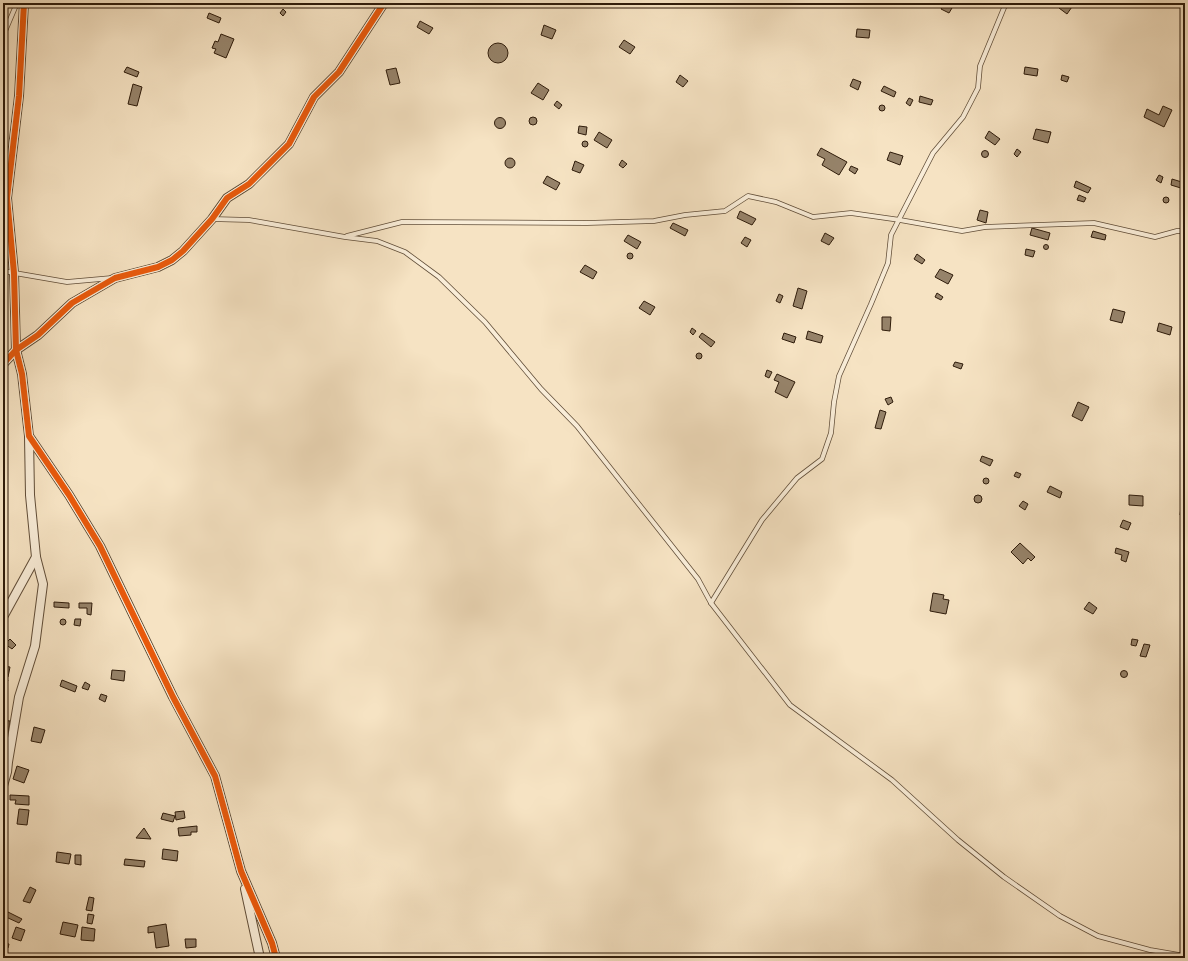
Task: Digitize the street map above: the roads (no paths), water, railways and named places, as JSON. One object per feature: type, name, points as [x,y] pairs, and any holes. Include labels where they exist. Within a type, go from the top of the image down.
[{"type":"street","points":[[3,786],[8,772],[8,762],[19,697],[35,646],[43,584],[36,557],[30,495],[29,436],[22,374],[16,350],[14,273],[8,198],[19,96],[24,3]]},
{"type":"street","points":[[3,364],[16,350],[38,335],[72,303],[115,278],[158,267],[172,260],[183,251],[212,219],[228,198],[249,184],[289,144],[314,97],[339,72],[384,3]]},
{"type":"street","points":[[29,436],[69,495],[100,546],[173,697],[215,776],[241,871],[260,958]]},
{"type":"street","points":[[3,617],[36,557]]},
{"type":"street","points":[[241,871],[272,943],[276,958]]},
{"type":"lane","points":[[3,36],[17,3]]},
{"type":"lane","points":[[711,603],[762,520],[798,478],[822,459],[831,433],[834,402],[839,376],[872,304],[888,263],[891,235],[933,153],[963,117],[978,88],[980,66],[1006,3]]},
{"type":"lane","points":[[345,237],[402,222],[587,223],[654,221],[685,215],[726,211],[748,196],[776,202],[813,217],[851,213],[962,231],[985,227],[1094,223],[1155,236],[1177,231],[1185,231]]},
{"type":"lane","points":[[212,219],[248,220],[377,241],[405,252],[438,276],[485,322],[541,389],[577,426],[698,579],[711,603],[790,705],[892,780],[958,840],[1004,877],[1060,916],[1098,936],[1150,950],[1185,956]]},
{"type":"lane","points":[[3,271],[67,282],[115,278]]}]
